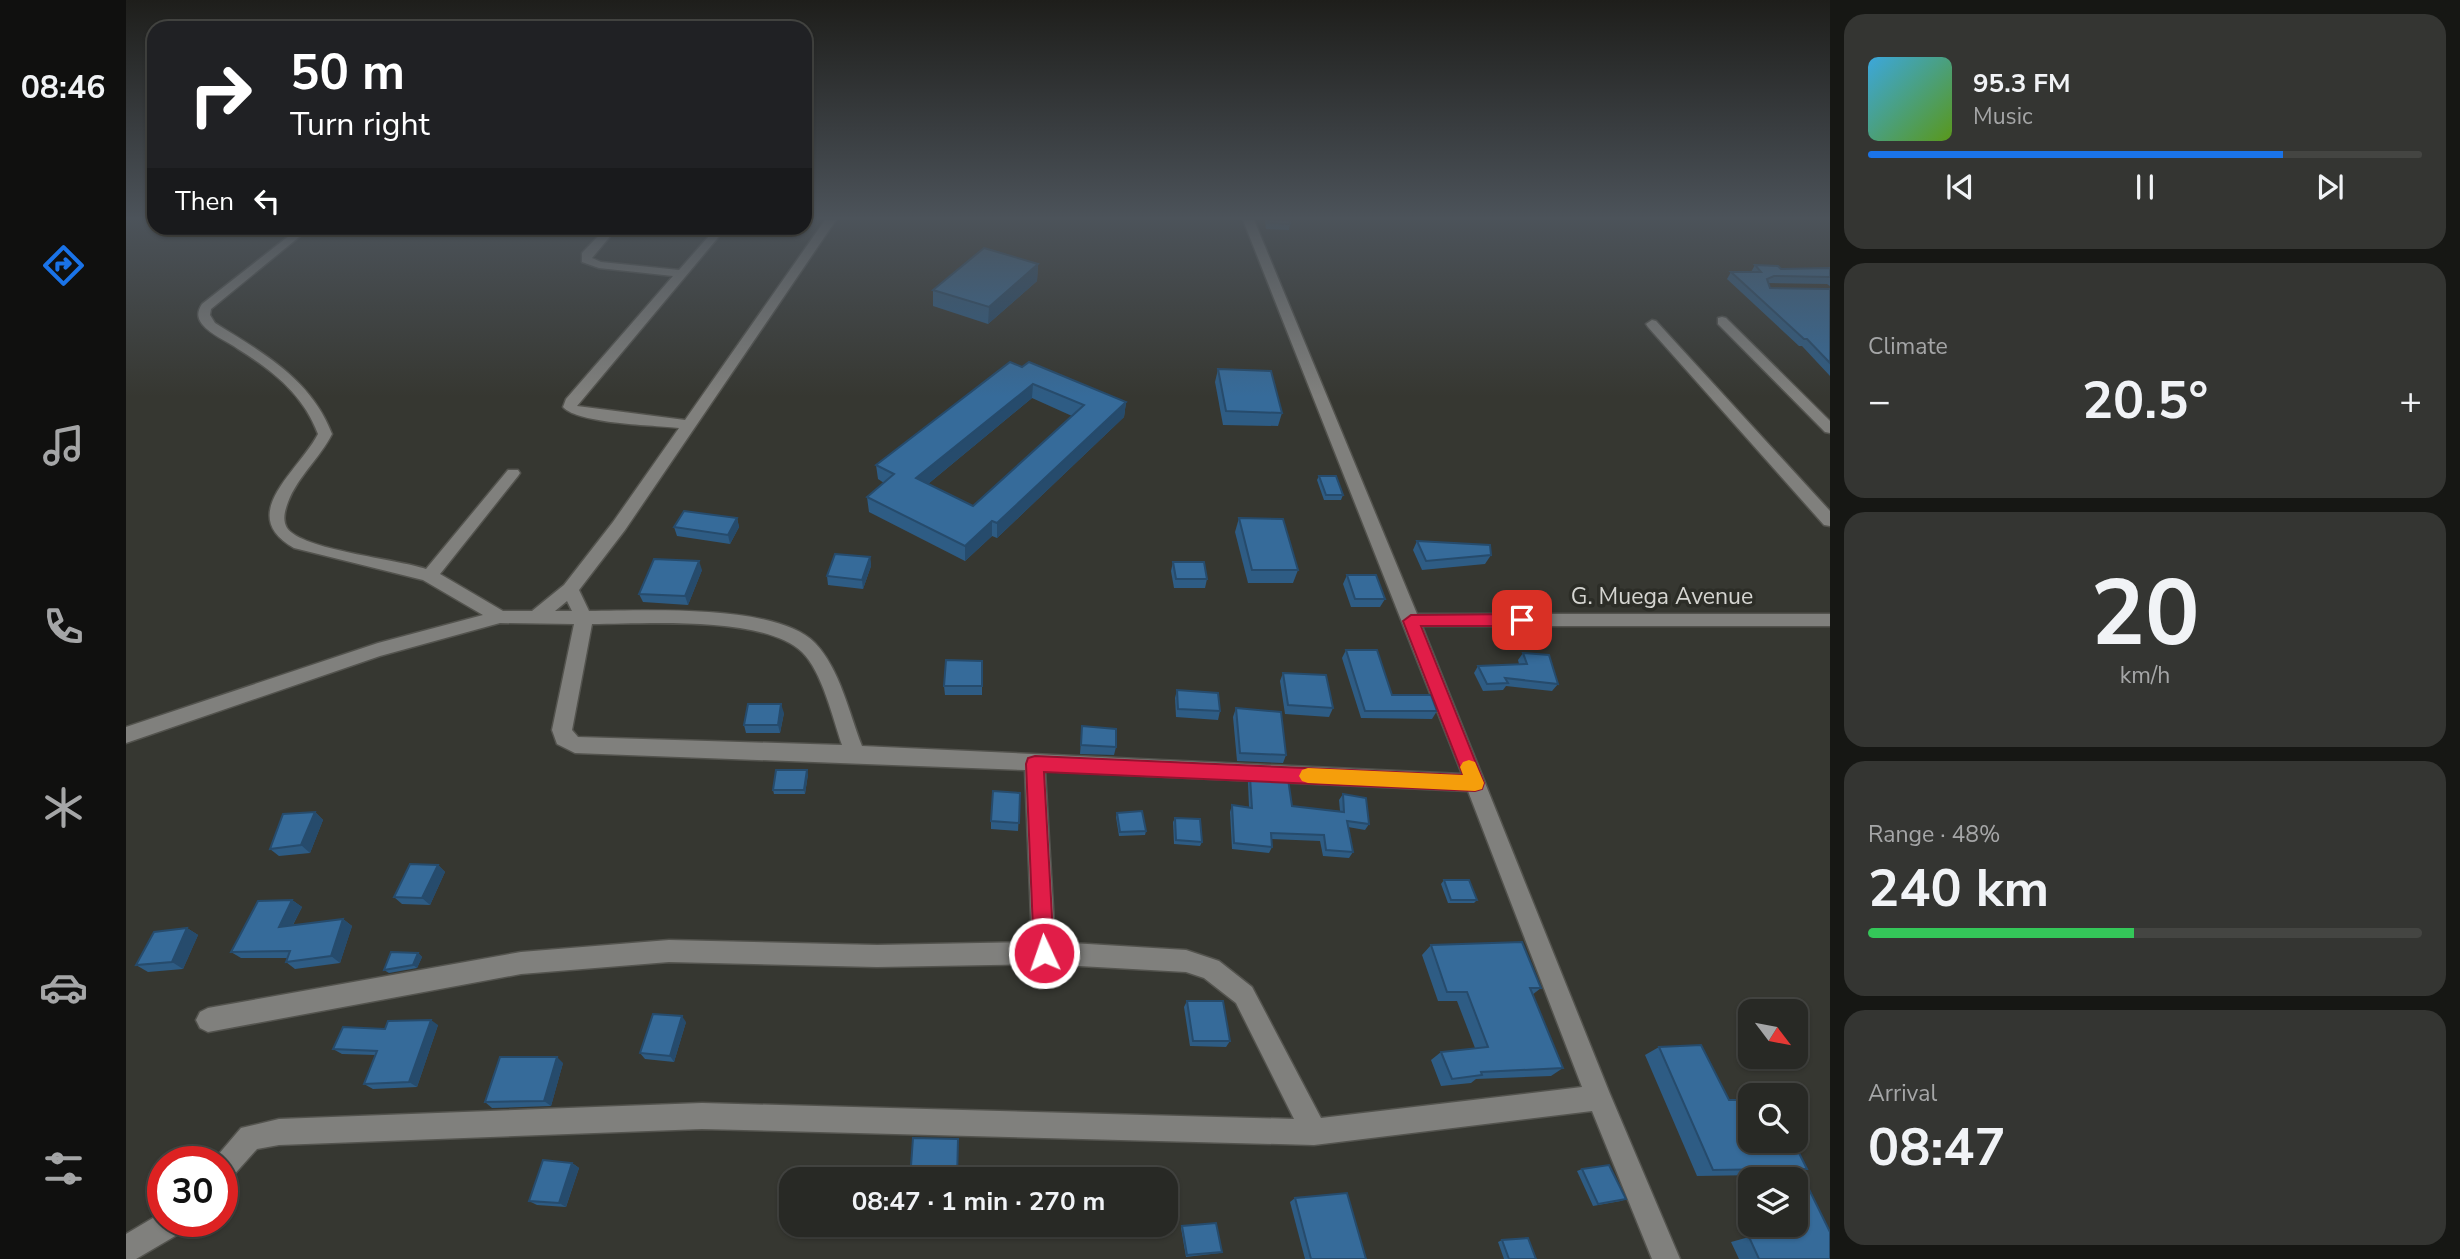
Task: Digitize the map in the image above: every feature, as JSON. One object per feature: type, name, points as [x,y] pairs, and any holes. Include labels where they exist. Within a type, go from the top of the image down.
[{"type":"street","points":[[241,279],[206,307],[204,319],[288,376],[312,405],[323,423],[325,434],[280,500],[275,514],[277,527],[284,537],[307,548],[393,564],[429,576],[499,617]]},
{"type":"street","points":[[679,279],[570,407],[586,413],[688,425]]},
{"type":"street","points":[[536,617],[570,589],[619,526],[790,279]]},
{"type":"street","points":[[1272,279],[1411,621],[1599,1098],[1667,1259]]},
{"type":"street","points":[[1722,321],[1830,429]]},
{"type":"street","points":[[1652,324],[1830,521]]},
{"type":"street","points":[[429,576],[513,473]]},
{"type":"street","points":[[570,589],[584,619],[562,730],[564,738],[575,745],[855,754],[1475,783]]},
{"type":"street","points":[[126,734],[366,654],[499,617],[679,618],[741,621],[772,627],[807,647],[819,662],[855,754]]},
{"type":"street","name":"G. Muega Avenue","points":[[1411,621],[1830,620]]},
{"type":"street","points":[[1035,764],[1044,953]]},
{"type":"street","points":[[208,1020],[521,963],[670,951],[877,956],[1044,953],[1186,961],[1223,976],[1244,995],[1314,1132]]},
{"type":"street","points":[[238,1151],[250,1138],[279,1132],[702,1116],[1314,1132],[1599,1098]]},
{"type":"street","points":[[126,1249],[147,1237]]},
{"type":"building","points":[[947,279],[1021,279],[989,307],[933,290]]},
{"type":"building","points":[[1738,279],[1768,279],[1770,288],[1830,289],[1830,363]]},
{"type":"building","points":[[1010,362],[1022,367],[1029,362],[1126,402],[997,523],[992,521],[965,546],[867,497],[894,474],[876,465]],"holes":[[[1033,384],[1084,405],[973,506],[916,478]]]},
{"type":"building","points":[[1218,369],[1271,371],[1282,413],[1226,411]]},
{"type":"building","points":[[1319,476],[1336,476],[1343,495],[1326,495]]},
{"type":"building","points":[[684,511],[737,518],[728,535],[674,527]]},
{"type":"building","points":[[1239,518],[1283,519],[1298,570],[1252,570]]},
{"type":"building","points":[[1417,541],[1490,545],[1491,555],[1426,561]]},
{"type":"building","points":[[835,554],[870,557],[862,580],[827,576]]},
{"type":"building","points":[[654,559],[699,561],[685,596],[639,594]]},
{"type":"building","points":[[1173,562],[1204,562],[1207,579],[1176,579]]},
{"type":"building","points":[[1347,575],[1376,575],[1385,599],[1355,599]]},
{"type":"building","points":[[1346,650],[1377,650],[1392,695],[1431,695],[1437,711],[1365,711]]},
{"type":"building","points":[[1523,653],[1549,655],[1558,684],[1505,678],[1508,683],[1487,684],[1478,666],[1527,664]]},
{"type":"building","points":[[946,660],[982,661],[982,686],[944,686]]},
{"type":"building","points":[[1283,673],[1326,675],[1333,708],[1288,705]]},
{"type":"building","points":[[1177,690],[1218,693],[1220,711],[1178,709]]},
{"type":"building","points":[[748,704],[781,704],[778,725],[744,725]]},
{"type":"building","points":[[1236,708],[1281,712],[1286,755],[1240,753]]},
{"type":"building","points":[[1082,726],[1116,729],[1116,747],[1081,745]]},
{"type":"building","points":[[776,770],[807,770],[804,790],[773,790]]},
{"type":"building","points":[[1250,777],[1288,779],[1292,806],[1344,812],[1343,794],[1366,798],[1369,824],[1347,821],[1353,852],[1326,850],[1324,835],[1271,833],[1272,847],[1234,843],[1232,805],[1252,808]]},
{"type":"building","points":[[993,791],[1020,793],[1019,823],[991,821]]},
{"type":"building","points":[[1142,811],[1146,831],[1120,832],[1117,813]]},
{"type":"building","points":[[315,812],[301,845],[270,849],[283,814]]},
{"type":"building","points":[[1175,818],[1200,819],[1202,842],[1176,840]]},
{"type":"building","points":[[410,864],[438,865],[422,898],[394,897]]},
{"type":"building","points":[[1444,880],[1469,880],[1477,900],[1451,900]]},
{"type":"building","points":[[292,900],[279,927],[343,919],[331,956],[286,962],[290,951],[231,952],[258,901]]},
{"type":"building","points":[[187,928],[172,962],[136,965],[154,932]]},
{"type":"building","points":[[1522,942],[1541,988],[1530,988],[1563,1068],[1481,1072],[1482,1075],[1452,1079],[1441,1052],[1488,1047],[1467,992],[1447,992],[1431,945]]},
{"type":"building","points":[[391,952],[418,953],[413,965],[384,970]]},
{"type":"building","points":[[1187,1001],[1223,1001],[1230,1041],[1193,1041]]},
{"type":"building","points":[[653,1014],[682,1016],[670,1056],[640,1053]]},
{"type":"building","points":[[431,1020],[409,1082],[364,1084],[377,1051],[333,1049],[343,1027],[385,1029],[388,1021]]},
{"type":"building","points":[[1701,1045],[1729,1100],[1738,1100],[1738,1153],[1799,1153],[1806,1167],[1738,1167],[1738,1170],[1713,1170],[1659,1047]]},
{"type":"building","points":[[500,1057],[557,1057],[544,1101],[485,1102]]},
{"type":"building","points":[[913,1138],[958,1139],[957,1167],[911,1167]]},
{"type":"building","points":[[543,1160],[572,1163],[559,1203],[529,1201]]},
{"type":"building","points":[[1609,1165],[1626,1199],[1598,1204],[1582,1169]]},
{"type":"building","points":[[1808,1187],[1830,1232],[1830,1259],[1759,1259],[1749,1237],[1808,1237]]},
{"type":"building","points":[[1347,1193],[1366,1259],[1311,1259],[1295,1198]]},
{"type":"building","points":[[1216,1223],[1222,1252],[1187,1255],[1182,1226]]},
{"type":"building","points":[[1528,1238],[1536,1259],[1509,1259],[1502,1240]]},
{"type":"slow traffic","points":[[1308,776],[1475,783],[1469,767]]},
{"type":"route","points":[[1044,953],[1035,764],[1475,783],[1411,621],[1522,620]]}]
